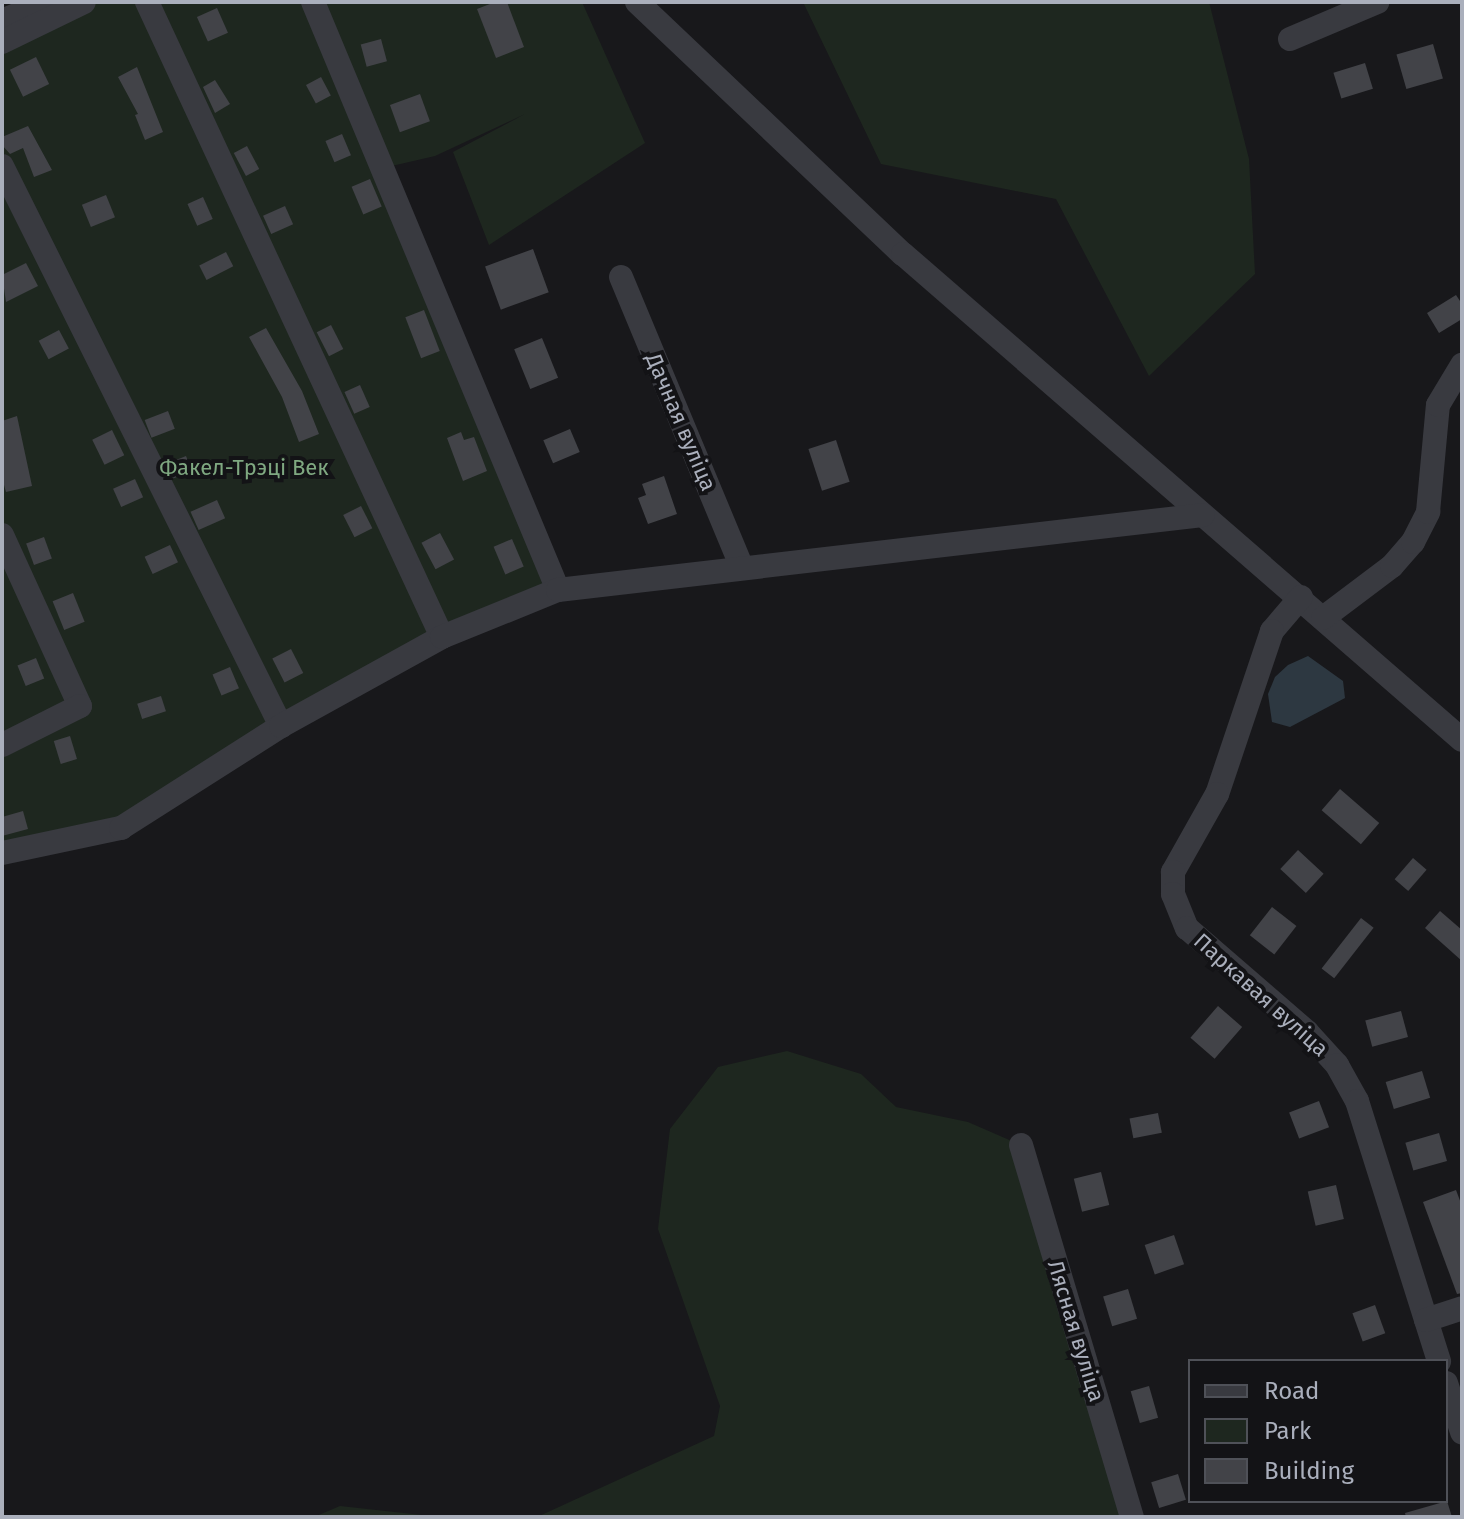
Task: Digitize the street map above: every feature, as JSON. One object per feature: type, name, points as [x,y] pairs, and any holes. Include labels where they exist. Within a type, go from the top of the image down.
[{"type":"street","points":[[5,16],[46,2]]},
{"type":"street","points":[[2,42],[84,2]]},
{"type":"street","points":[[147,2],[442,637]]},
{"type":"street","points":[[313,2],[558,590]]},
{"type":"street","points":[[637,2],[903,254],[1462,740]]},
{"type":"street","points":[[1290,39],[1377,2]]},
{"type":"street","points":[[2,166],[281,726]]},
{"type":"street","name":"Дачная вуліца","points":[[621,277],[742,568]]},
{"type":"street","points":[[1323,618],[1392,566],[1413,542],[1428,512],[1438,405],[1462,365]]},
{"type":"street","points":[[2,853],[121,828],[281,726],[442,637],[558,590],[1203,515]]},
{"type":"street","points":[[2,535],[80,706],[2,745]]},
{"type":"street","name":"Паркавая вуліца","points":[[1301,597],[1272,631],[1217,794],[1173,872],[1173,894],[1187,928],[1307,1032],[1337,1065],[1357,1101],[1438,1359]]},
{"type":"street","name":"Лясная вуліца","points":[[1021,1145],[1132,1517]]},
{"type":"street","points":[[1426,1320],[1462,1308]]},
{"type":"street","points":[[1448,1389],[1462,1432]]},
{"type":"green space","name":"Факел-Трэці Век","points":[[84,2],[582,2],[645,143],[489,245],[453,152],[525,114],[435,156],[383,168],[558,590],[442,637],[121,828],[2,853],[2,42]]},
{"type":"green space","points":[[803,2],[1209,2],[1249,159],[1255,274],[1149,376],[1056,199],[881,164]]},
{"type":"green space","points":[[787,1051],[861,1074],[896,1107],[968,1122],[1021,1145],[1132,1517],[537,1517],[714,1436],[720,1406],[658,1229],[670,1129],[718,1067]]},
{"type":"green space","points":[[340,1506],[440,1517],[314,1517]]},
{"type":"shaded area","points":[[1308,656],[1343,681],[1345,698],[1290,727],[1272,722],[1268,694],[1275,677],[1288,665]]},
{"type":"building","points":[[495,2],[507,2],[524,47],[496,58],[477,9]]},
{"type":"building","points":[[217,8],[228,33],[208,42],[197,17]]},
{"type":"building","points":[[381,39],[387,61],[367,67],[361,44]]},
{"type":"building","points":[[1433,44],[1443,79],[1406,89],[1396,54]]},
{"type":"building","points":[[36,57],[49,84],[23,97],[10,70]]},
{"type":"building","points":[[1365,63],[1373,89],[1341,98],[1333,73]]},
{"type":"building","points":[[137,67],[163,132],[145,140],[135,115],[138,114],[118,77]]},
{"type":"building","points":[[321,77],[331,96],[316,104],[306,85]]},
{"type":"building","points":[[215,80],[230,104],[215,113],[203,87]]},
{"type":"building","points":[[420,94],[430,121],[400,132],[390,105]]},
{"type":"building","points":[[28,126],[52,170],[34,177],[23,148],[10,154],[2,145],[2,137]]},
{"type":"building","points":[[342,134],[351,155],[334,162],[325,141]]},
{"type":"building","points":[[247,146],[259,169],[246,176],[234,153]]},
{"type":"building","points":[[370,179],[382,207],[363,214],[352,187]]},
{"type":"building","points":[[106,195],[115,217],[91,227],[82,205]]},
{"type":"building","points":[[203,197],[213,219],[197,226],[187,204]]},
{"type":"building","points":[[285,206],[293,224],[271,234],[263,216]]},
{"type":"building","points":[[533,249],[549,292],[501,310],[485,266]]},
{"type":"building","points":[[226,252],[233,266],[207,280],[199,266]]},
{"type":"building","points":[[26,263],[38,286],[6,302],[2,275]]},
{"type":"building","points":[[1456,295],[1462,304],[1462,319],[1439,333],[1427,313]]},
{"type":"building","points":[[424,310],[440,351],[421,358],[405,317]]},
{"type":"building","points":[[331,325],[343,349],[329,356],[317,332]]},
{"type":"building","points":[[266,328],[302,391],[319,434],[299,442],[282,397],[249,337]]},
{"type":"building","points":[[59,330],[69,349],[49,359],[39,341]]},
{"type":"building","points":[[542,338],[558,378],[530,389],[514,349]]},
{"type":"building","points":[[360,385],[370,407],[354,414],[344,392]]},
{"type":"building","points":[[168,411],[175,429],[151,438],[145,420]]},
{"type":"building","points":[[17,416],[32,486],[6,492],[2,478],[2,421]]},
{"type":"building","points":[[570,429],[580,452],[553,463],[543,440]]},
{"type":"building","points":[[112,430],[124,455],[105,465],[92,440]]},
{"type":"building","points":[[461,432],[464,440],[474,437],[487,471],[463,481],[447,438]]},
{"type":"building","points":[[836,440],[850,482],[822,491],[808,449]]},
{"type":"building","points":[[186,456],[192,471],[173,479],[167,464]]},
{"type":"building","points":[[664,476],[677,514],[648,524],[638,498],[646,495],[642,484]]},
{"type":"building","points":[[135,479],[143,497],[121,507],[113,489]]},
{"type":"building","points":[[217,500],[225,518],[199,530],[191,512]]},
{"type":"building","points":[[361,506],[372,528],[355,537],[343,515]]},
{"type":"building","points":[[440,533],[454,559],[436,569],[421,543]]},
{"type":"building","points":[[44,537],[52,559],[34,565],[26,543]]},
{"type":"building","points":[[512,539],[524,567],[505,574],[494,547]]},
{"type":"building","points":[[170,545],[178,562],[153,574],[145,557]]},
{"type":"building","points":[[73,593],[85,622],[64,630],[53,601]]},
{"type":"building","points":[[291,649],[303,673],[285,683],[272,659]]},
{"type":"building","points":[[36,658],[44,678],[26,686],[17,665]]},
{"type":"building","points":[[230,667],[239,688],[221,696],[213,674]]},
{"type":"building","points":[[161,696],[166,711],[142,719],[137,704]]},
{"type":"building","points":[[70,736],[77,759],[61,764],[54,741]]},
{"type":"building","points":[[1340,789],[1379,823],[1361,844],[1322,810]]},
{"type":"building","points":[[23,811],[28,829],[2,836],[2,817]]},
{"type":"building","points":[[1298,850],[1324,874],[1306,893],[1280,869]]},
{"type":"building","points":[[1413,858],[1427,870],[1408,891],[1395,879]]},
{"type":"building","points":[[1272,907],[1296,926],[1274,954],[1250,935]]},
{"type":"building","points":[[1440,911],[1462,930],[1462,961],[1425,928]]},
{"type":"building","points":[[1361,918],[1374,928],[1334,978],[1322,968]]},
{"type":"building","points":[[1218,1006],[1242,1027],[1215,1059],[1190,1038]]},
{"type":"building","points":[[1401,1011],[1408,1037],[1372,1047],[1365,1021]]},
{"type":"building","points":[[1422,1071],[1430,1098],[1394,1109],[1386,1082]]},
{"type":"building","points":[[1319,1101],[1329,1127],[1299,1139],[1289,1112]]},
{"type":"building","points":[[1158,1113],[1162,1133],[1133,1138],[1130,1119]]},
{"type":"building","points":[[1439,1133],[1447,1161],[1413,1171],[1405,1143]]},
{"type":"building","points":[[1101,1172],[1109,1205],[1082,1212],[1074,1179]]},
{"type":"building","points":[[1336,1185],[1344,1219],[1316,1226],[1308,1192]]},
{"type":"building","points":[[1456,1190],[1462,1206],[1462,1293],[1457,1294],[1423,1202]]},
{"type":"building","points":[[1174,1235],[1184,1264],[1155,1274],[1145,1245]]},
{"type":"building","points":[[1128,1289],[1137,1319],[1112,1326],[1103,1297]]},
{"type":"building","points":[[1375,1305],[1385,1333],[1363,1341],[1352,1313]]},
{"type":"building","points":[[1149,1386],[1158,1418],[1140,1423],[1131,1391]]},
{"type":"building","points":[[1178,1474],[1186,1500],[1159,1508],[1151,1482]]},
{"type":"building","points":[[1448,1503],[1452,1517],[1406,1517],[1405,1513]]}]
